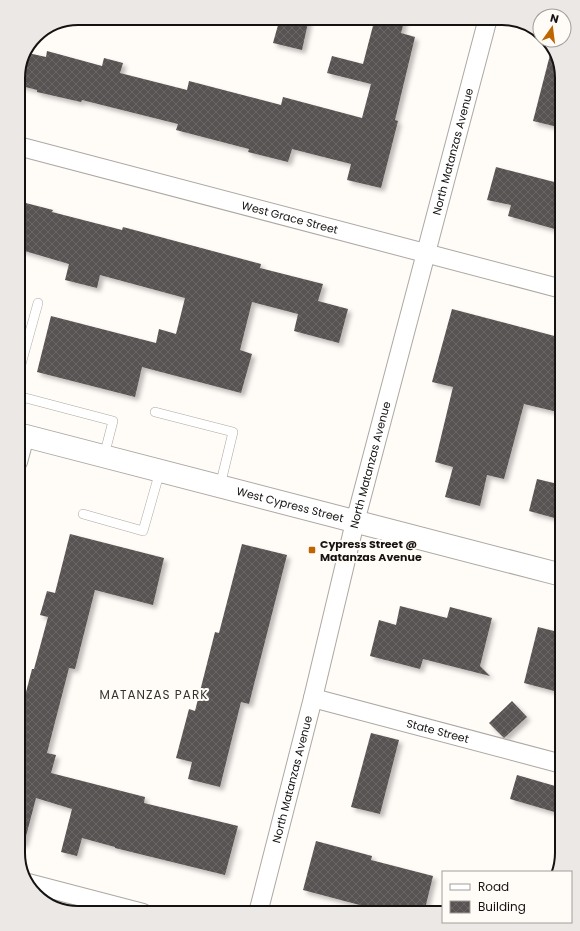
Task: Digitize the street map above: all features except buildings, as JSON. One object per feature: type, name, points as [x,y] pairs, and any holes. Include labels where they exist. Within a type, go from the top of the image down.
[{"type":"street","name":"North Matanzas Avenue","points":[[260,906],[313,698],[355,522],[486,25]]},
{"type":"street","name":"West Grace Street","points":[[25,148],[555,287]]},
{"type":"street","name":"West Cypress Street","points":[[25,436],[555,574]]},
{"type":"street","name":"State Street","points":[[313,698],[555,762]]},
{"type":"street","points":[[36,885],[116,906]]},
{"type":"lane","points":[[25,350],[38,303]]},
{"type":"lane","points":[[25,398],[114,421],[104,456]]},
{"type":"lane","points":[[155,412],[233,432],[220,487]]},
{"type":"lane","points":[[83,514],[143,531],[160,471]]},
{"type":"place","name":"Cypress Street @ Matanzas Avenue","points":[[312,550]]},
{"type":"district","name":"MATANZAS PARK","points":[[154,694]]}]
